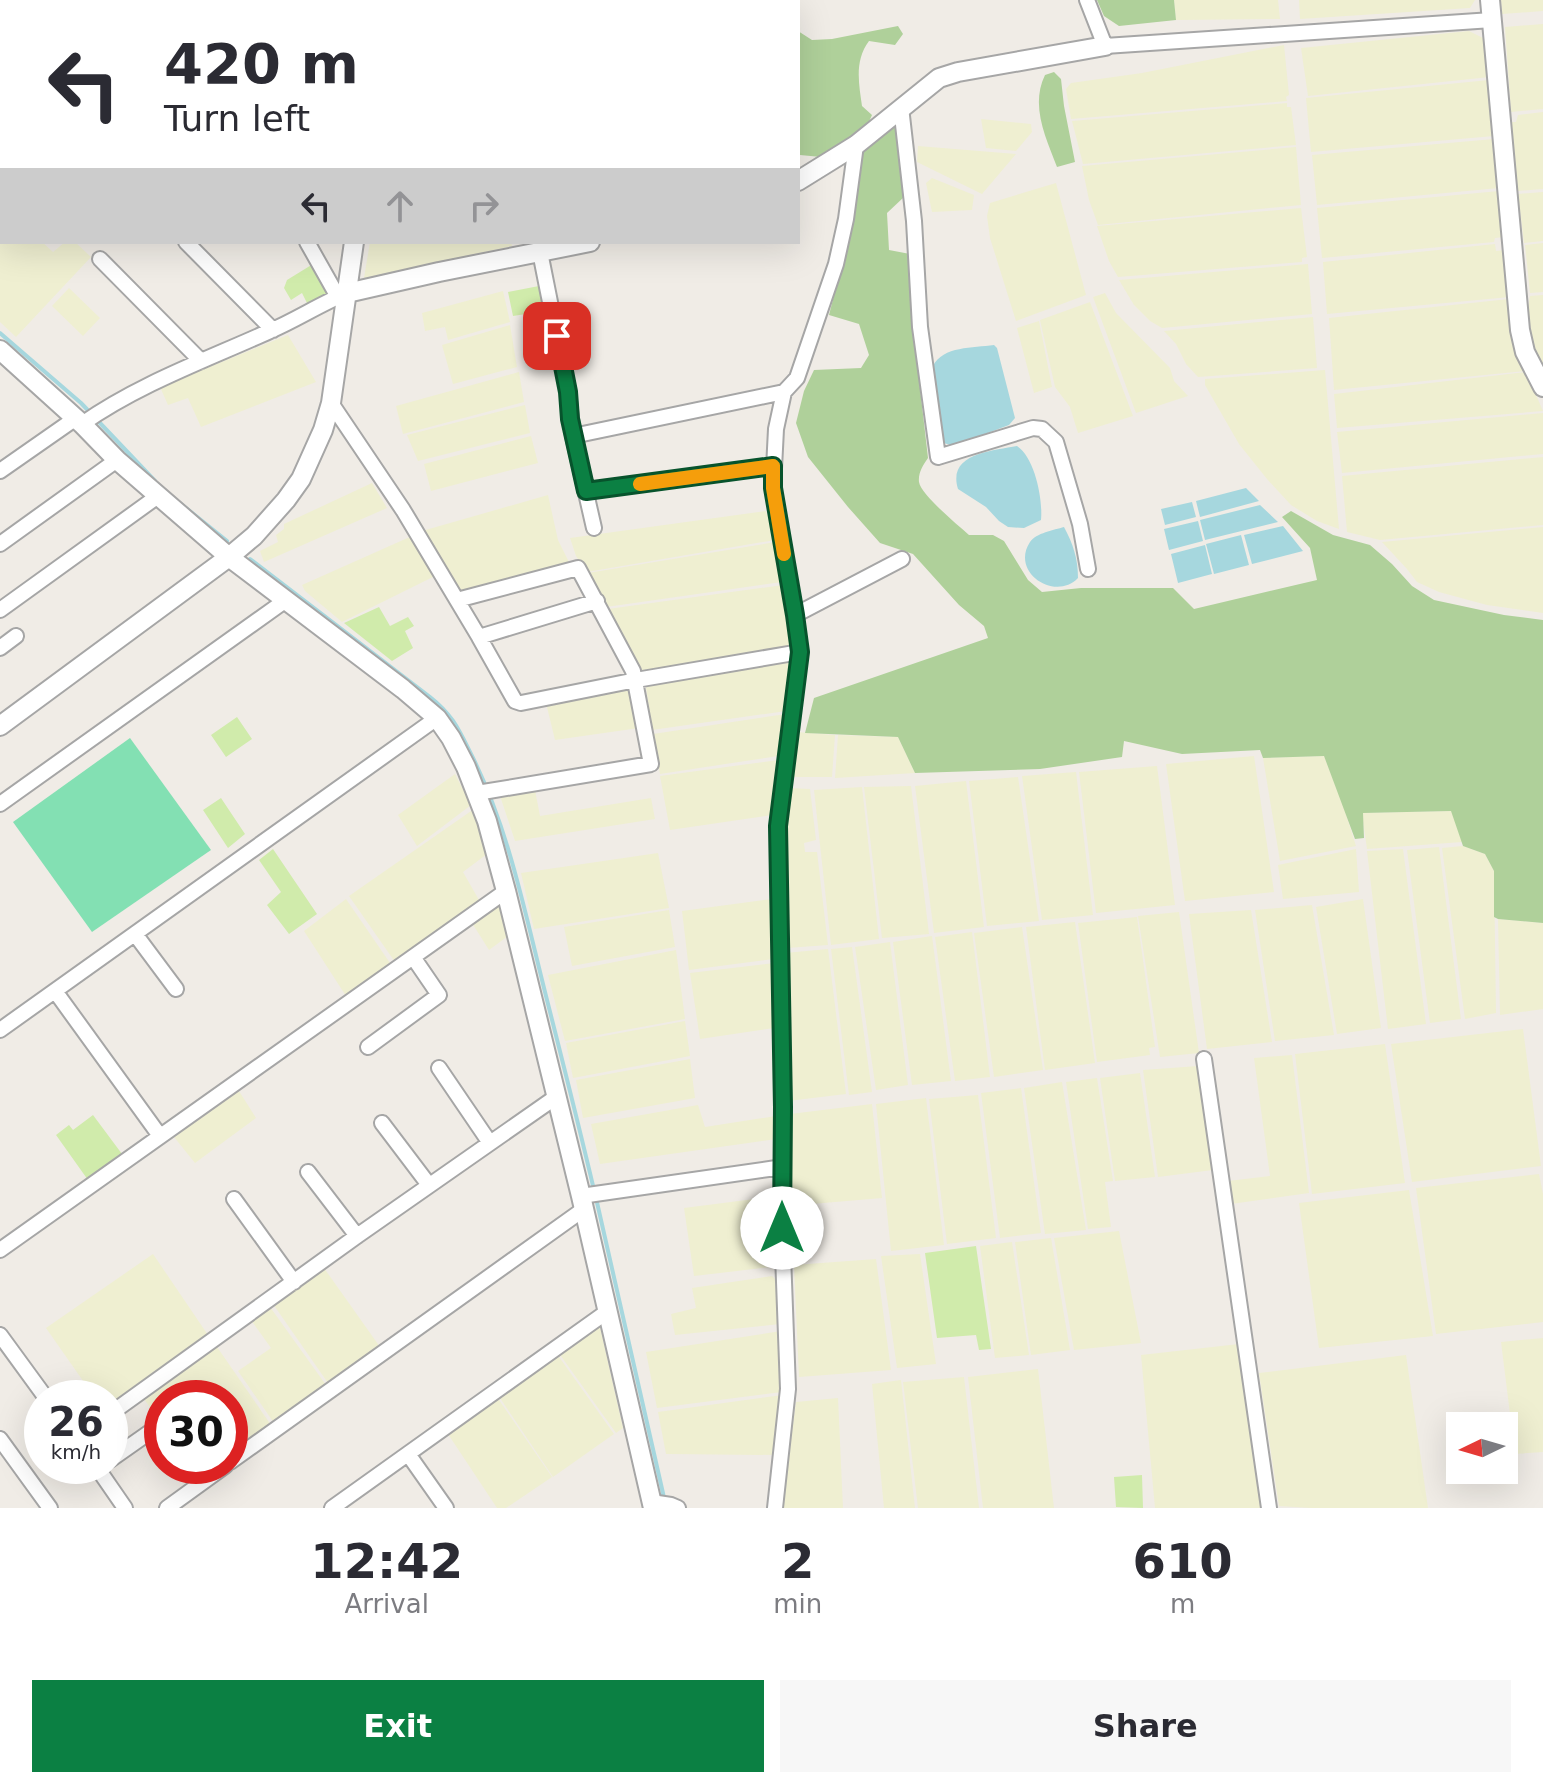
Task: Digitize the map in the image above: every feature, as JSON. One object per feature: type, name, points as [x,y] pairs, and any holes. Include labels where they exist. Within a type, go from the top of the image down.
[{"type":"street","points":[[1087,0],[1105,46]]},
{"type":"street","points":[[1490,0],[1520,330],[1525,352],[1543,387]]},
{"type":"street","points":[[800,180],[856,145],[939,78],[948,75],[1105,46],[1492,20]]},
{"type":"street","points":[[901,107],[914,221],[920,327],[938,457],[1033,428],[1042,429],[1056,442],[1080,524],[1088,569]]},
{"type":"street","points":[[775,1508],[788,1389],[782,1228],[778,826],[800,652],[773,488],[773,466],[776,429],[784,392],[797,378],[836,264],[846,219],[856,145]]},
{"type":"street","points":[[188,244],[273,330]]},
{"type":"street","points":[[308,244],[343,295]]},
{"type":"street","points":[[0,726],[229,557],[271,519],[301,479],[323,430],[331,403],[343,295],[354,244]]},
{"type":"street","points":[[0,471],[144,388],[343,295],[580,244]]},
{"type":"street","points":[[540,252],[568,392],[573,436],[594,528]]},
{"type":"street","points":[[100,259],[201,361]]},
{"type":"street","points":[[0,350],[86,419],[117,460],[229,557],[368,661],[437,718],[485,792],[487,821],[556,1097],[589,1198],[608,1311],[663,1505]]},
{"type":"street","points":[[573,436],[784,392]]},
{"type":"street","points":[[331,403],[403,510],[515,701],[521,703],[800,652]]},
{"type":"street","points":[[0,544],[117,460]]},
{"type":"street","points":[[586,491],[773,466]]},
{"type":"street","points":[[0,610],[158,496]]},
{"type":"street","points":[[795,615],[902,559]]},
{"type":"street","points":[[457,600],[578,568],[633,671],[651,764],[485,792]]},
{"type":"street","points":[[0,804],[286,600]]},
{"type":"street","points":[[479,637],[597,601]]},
{"type":"street","points":[[0,648],[16,636]]},
{"type":"street","points":[[0,1030],[437,718]]},
{"type":"street","points":[[0,1250],[506,891]]},
{"type":"street","points":[[135,934],[176,989]]},
{"type":"street","points":[[368,1047],[439,995],[413,957]]},
{"type":"street","points":[[55,991],[160,1136]]},
{"type":"street","points":[[1204,1059],[1269,1508]]},
{"type":"street","points":[[439,1068],[490,1143]]},
{"type":"street","points":[[128,1401],[556,1097]]},
{"type":"street","points":[[382,1123],[429,1185]]},
{"type":"street","points":[[248,1449],[589,1198],[783,1167]]},
{"type":"street","points":[[308,1172],[357,1236]]},
{"type":"street","points":[[234,1199],[294,1282]]},
{"type":"street","points":[[332,1508],[608,1311]]},
{"type":"street","points":[[0,1335],[33,1380]]},
{"type":"street","points":[[0,1439],[50,1508]]},
{"type":"street","points":[[408,1454],[446,1508]]},
{"type":"street","points":[[112,1484],[125,1508]]},
{"type":"street","points":[[167,1508],[200,1484]]},
{"type":"green space","points":[[1097,0],[1174,0],[1176,20],[1119,26],[1104,16]]},
{"type":"green space","points":[[1174,0],[1278,0],[1280,19],[1176,20]]},
{"type":"green space","points":[[1299,0],[1475,0],[1470,8],[1300,19]]},
{"type":"green space","points":[[1501,0],[1543,0],[1543,11],[1502,14]]},
{"type":"green space","points":[[1543,24],[1543,109],[1511,112],[1505,27]]},
{"type":"green space","points":[[898,26],[903,34],[895,45],[869,41],[861,56],[862,106],[872,115],[866,128],[821,157],[800,155],[800,32],[812,40]]},
{"type":"green space","points":[[1469,31],[1485,39],[1490,77],[1308,96],[1301,48]]},
{"type":"green space","points":[[1284,45],[1287,101],[1071,119],[1066,89],[1071,83],[1142,73]]},
{"type":"green space","points":[[1054,72],[1061,79],[1075,162],[1057,167],[1039,110],[1045,75]]},
{"type":"green space","points":[[1489,80],[1494,136],[1311,152],[1306,98]]},
{"type":"green space","points":[[1287,103],[1287,107],[1291,107],[1296,145],[1083,164],[1072,121]]},
{"type":"green space","points":[[1543,112],[1543,189],[1518,191],[1510,122],[1516,122],[1518,115]]},
{"type":"green space","points":[[981,119],[1031,124],[1032,132],[1016,151],[986,148]]},
{"type":"green space","points":[[898,122],[904,197],[887,213],[889,250],[910,254],[914,336],[928,458],[920,472],[921,488],[969,535],[993,535],[1004,541],[1028,580],[1042,592],[1081,588],[1173,588],[1194,609],[1317,580],[1310,548],[1282,517],[1291,511],[1333,535],[1370,545],[1412,586],[1434,600],[1543,620],[1543,923],[1494,917],[1494,871],[1485,854],[1463,846],[1451,811],[1363,813],[1364,838],[1355,839],[1324,756],[1263,758],[1260,750],[1182,754],[1124,741],[1122,757],[1040,769],[915,773],[898,737],[805,733],[814,698],[988,638],[984,626],[959,605],[913,554],[880,543],[808,457],[796,423],[804,391],[814,370],[861,368],[869,355],[859,324],[829,315],[853,221],[862,150]]},
{"type":"green space","points":[[1494,139],[1499,188],[1317,205],[1312,155]]},
{"type":"green space","points":[[918,146],[1016,154],[982,194],[917,162]]},
{"type":"green space","points":[[1296,147],[1301,205],[1098,225],[1082,166]]},
{"type":"green space","points":[[932,178],[974,195],[972,210],[932,212],[926,183]]},
{"type":"green space","points":[[1056,183],[1086,295],[1016,321],[990,238],[987,216],[990,203]]},
{"type":"green space","points":[[1499,191],[1504,237],[1495,238],[1494,242],[1322,258],[1317,208]]},
{"type":"green space","points":[[1543,192],[1543,241],[1524,243],[1518,194]]},
{"type":"green space","points":[[1301,208],[1307,257],[1302,258],[1302,262],[1118,277],[1097,226]]},
{"type":"green space","points":[[1543,243],[1543,292],[1530,293],[1525,245]]},
{"type":"green space","points":[[0,244],[44,244],[53,252],[63,244],[77,244],[91,257],[16,337],[0,322]]},
{"type":"green space","points":[[370,244],[512,246],[364,278]]},
{"type":"green space","points":[[1495,244],[1496,251],[1505,250],[1510,297],[1327,314],[1323,262]]},
{"type":"green space","points":[[313,264],[331,294],[308,305],[302,293],[291,300],[284,288],[287,280]]},
{"type":"green space","points":[[1308,264],[1312,314],[1162,328],[1134,305],[1119,280]]},
{"type":"green space","points":[[539,286],[545,311],[513,316],[508,292]]},
{"type":"green space","points":[[69,288],[100,318],[83,336],[52,306]]},
{"type":"green space","points":[[503,291],[510,322],[448,340],[445,327],[425,331],[422,313]]},
{"type":"green space","points":[[1105,293],[1116,313],[1170,368],[1174,381],[1188,396],[1136,413],[1093,297]]},
{"type":"green space","points":[[1543,295],[1543,365],[1532,342],[1528,307],[1530,296]]},
{"type":"green space","points":[[1509,299],[1514,346],[1525,371],[1334,390],[1329,318]]},
{"type":"green space","points":[[1090,302],[1133,416],[1078,433],[1070,407],[1055,387],[1040,320]]},
{"type":"green space","points":[[1313,317],[1317,368],[1198,377],[1164,331]]},
{"type":"green space","points":[[1039,321],[1052,387],[1034,393],[1017,328]]},
{"type":"green space","points":[[510,325],[517,367],[453,384],[442,345]]},
{"type":"green space","points":[[288,335],[316,382],[201,427],[188,398],[168,405],[160,387]]},
{"type":"green space","points":[[1325,370],[1339,529],[1317,521],[1291,505],[1239,444],[1205,385],[1205,379]]},
{"type":"green space","points":[[519,372],[524,402],[403,434],[396,406]]},
{"type":"green space","points":[[1526,372],[1543,411],[1337,428],[1334,394]]},
{"type":"green space","points":[[525,405],[530,433],[418,461],[407,435]]},
{"type":"green space","points":[[1543,413],[1543,454],[1342,473],[1337,432]]},
{"type":"green space","points":[[531,436],[538,463],[431,491],[424,464]]},
{"type":"green space","points":[[1543,457],[1543,525],[1380,540],[1347,532],[1342,476]]},
{"type":"green space","points":[[372,483],[387,508],[264,562],[260,551],[278,542],[276,535],[284,529],[284,524]]},
{"type":"green space","points":[[548,495],[558,540],[570,564],[458,592],[422,531]]},
{"type":"green space","points":[[766,511],[767,515],[772,515],[775,540],[587,572],[576,556],[570,538]]},
{"type":"green space","points":[[1543,527],[1543,613],[1487,605],[1439,592],[1417,582],[1382,542]]},
{"type":"green space","points":[[412,536],[437,575],[342,622],[302,585]]},
{"type":"green space","points":[[776,542],[782,582],[606,607],[588,573]]},
{"type":"green space","points":[[783,585],[793,647],[641,672],[608,609]]},
{"type":"green space","points":[[379,607],[390,626],[408,617],[414,626],[405,631],[413,648],[392,661],[344,623]]},
{"type":"green space","points":[[793,660],[786,711],[652,730],[646,687]]},
{"type":"green space","points":[[627,688],[633,692],[639,728],[555,740],[546,703]]},
{"type":"green space","points":[[786,714],[778,756],[660,774],[653,734]]},
{"type":"green space","points":[[237,717],[252,739],[226,757],[211,735]]},
{"type":"green space","points":[[797,732],[835,735],[832,777],[791,777]]},
{"type":"green space","points":[[838,735],[898,737],[915,773],[835,778]]},
{"type":"green space","points":[[130,738],[211,850],[92,932],[13,822]]},
{"type":"green space","points":[[1254,756],[1274,892],[1185,901],[1166,764]]},
{"type":"green space","points":[[1324,756],[1356,846],[1280,861],[1263,758]]},
{"type":"green space","points":[[778,760],[772,815],[670,830],[660,776]]},
{"type":"green space","points":[[1157,766],[1175,905],[1096,913],[1079,772]]},
{"type":"green space","points":[[1076,772],[1093,915],[1042,920],[1022,776]]},
{"type":"green space","points":[[455,774],[471,805],[417,846],[398,815]]},
{"type":"green space","points":[[1018,777],[1039,921],[987,926],[969,781]]},
{"type":"green space","points":[[966,781],[984,927],[934,933],[915,786]]},
{"type":"green space","points":[[911,786],[929,934],[882,938],[864,787]]},
{"type":"green space","points":[[862,787],[879,939],[831,945],[814,790]]},
{"type":"green space","points":[[789,788],[810,789],[816,840],[804,843],[805,852],[817,852],[828,945],[787,948],[786,815]]},
{"type":"green space","points":[[535,790],[540,816],[651,798],[655,819],[515,841],[500,796]]},
{"type":"green space","points":[[221,798],[245,834],[228,848],[203,810]]},
{"type":"green space","points":[[474,809],[487,854],[463,872],[479,900],[395,962],[349,896]]},
{"type":"green space","points":[[1452,811],[1462,842],[1367,849],[1362,813]]},
{"type":"green space","points":[[1463,846],[1485,854],[1494,871],[1496,1013],[1465,1019],[1442,848]]},
{"type":"green space","points":[[1439,847],[1461,1019],[1430,1023],[1407,850]]},
{"type":"green space","points":[[273,849],[317,914],[289,934],[267,905],[281,892],[259,860]]},
{"type":"green space","points":[[1356,849],[1359,892],[1283,899],[1278,865]]},
{"type":"green space","points":[[1403,849],[1426,1024],[1388,1029],[1367,851]]},
{"type":"green space","points":[[658,853],[669,908],[534,929],[521,873]]},
{"type":"green space","points":[[346,899],[390,963],[346,996],[304,931]]},
{"type":"green space","points":[[772,899],[773,959],[689,970],[682,911]]},
{"type":"green space","points":[[1363,899],[1381,1028],[1337,1034],[1316,907]]},
{"type":"green space","points":[[502,904],[508,936],[489,950],[472,923]]},
{"type":"green space","points":[[1312,905],[1334,1035],[1275,1041],[1255,910]]},
{"type":"green space","points":[[669,910],[675,947],[572,966],[564,927]]},
{"type":"green space","points":[[1251,910],[1272,1042],[1207,1049],[1189,914]]},
{"type":"green space","points":[[1179,912],[1199,1053],[1160,1057],[1138,916]]},
{"type":"green space","points":[[1137,917],[1155,1047],[1149,1048],[1150,1055],[1097,1062],[1078,923]]},
{"type":"green space","points":[[1498,919],[1543,923],[1543,1009],[1500,1015]]},
{"type":"green space","points":[[1075,922],[1095,1063],[1045,1070],[1026,927]]},
{"type":"green space","points":[[1022,927],[1043,1070],[994,1077],[974,933]]},
{"type":"green space","points":[[972,932],[990,1077],[955,1081],[935,937]]},
{"type":"green space","points":[[932,936],[951,1081],[912,1085],[893,942]]},
{"type":"green space","points":[[890,942],[908,1085],[876,1090],[855,947]]},
{"type":"green space","points":[[852,947],[872,1092],[849,1095],[831,949]]},
{"type":"green space","points":[[828,949],[846,1094],[788,1101],[785,953]]},
{"type":"green space","points":[[676,950],[685,1019],[565,1041],[548,975]]},
{"type":"green space","points":[[774,963],[774,1028],[700,1039],[690,973]]},
{"type":"green space","points":[[685,1021],[690,1056],[573,1078],[566,1043]]},
{"type":"green space","points":[[1523,1029],[1541,1166],[1412,1182],[1391,1044]]},
{"type":"green space","points":[[1385,1044],[1405,1183],[1312,1194],[1295,1054]]},
{"type":"green space","points":[[1292,1055],[1309,1193],[1231,1204],[1228,1181],[1270,1176],[1254,1058]]},
{"type":"green space","points":[[690,1059],[695,1098],[583,1118],[576,1080]]},
{"type":"green space","points":[[1198,1066],[1213,1170],[1158,1177],[1143,1070]]},
{"type":"green space","points":[[1140,1073],[1155,1177],[1115,1181],[1100,1078]]},
{"type":"green space","points":[[1097,1078],[1113,1181],[1105,1182],[1111,1227],[1088,1229],[1066,1082]]},
{"type":"green space","points":[[1062,1082],[1086,1230],[1045,1234],[1024,1088]]},
{"type":"green space","points":[[1021,1088],[1041,1233],[1000,1238],[981,1093]]},
{"type":"green space","points":[[239,1091],[256,1118],[195,1163],[174,1137]]},
{"type":"green space","points":[[978,1095],[996,1238],[947,1244],[929,1099]]},
{"type":"green space","points":[[926,1098],[944,1245],[891,1251],[876,1104]]},
{"type":"green space","points":[[872,1104],[882,1198],[788,1206],[790,1114]]},
{"type":"green space","points":[[698,1105],[705,1127],[776,1116],[777,1139],[600,1164],[591,1124]]},
{"type":"green space","points":[[93,1115],[122,1154],[88,1180],[56,1135],[69,1125],[73,1130]]},
{"type":"green space","points":[[1539,1174],[1543,1194],[1543,1322],[1436,1334],[1416,1188]]},
{"type":"green space","points":[[1409,1190],[1433,1336],[1319,1348],[1299,1203]]},
{"type":"green space","points":[[778,1196],[780,1266],[694,1276],[684,1208]]},
{"type":"green space","points":[[1119,1231],[1141,1343],[1074,1350],[1054,1238]]},
{"type":"green space","points":[[1051,1238],[1070,1350],[1031,1355],[1015,1242]]},
{"type":"green space","points":[[1012,1242],[1029,1355],[995,1358],[980,1246]]},
{"type":"green space","points":[[976,1246],[991,1349],[979,1350],[976,1335],[937,1338],[925,1253]]},
{"type":"green space","points":[[153,1254],[208,1335],[128,1392],[128,1380],[82,1380],[46,1328]]},
{"type":"green space","points":[[920,1254],[936,1364],[897,1368],[881,1256]]},
{"type":"green space","points":[[876,1259],[891,1370],[799,1377],[794,1265]]},
{"type":"green space","points":[[324,1268],[380,1347],[328,1383],[273,1304]]},
{"type":"green space","points":[[772,1276],[777,1281],[780,1324],[675,1335],[671,1314],[696,1308],[692,1288]]},
{"type":"green space","points":[[270,1307],[326,1385],[274,1423],[248,1385],[248,1380],[244,1380],[238,1371],[271,1348],[251,1320]]},
{"type":"green space","points":[[599,1323],[623,1428],[616,1433],[558,1352]]},
{"type":"green space","points":[[781,1331],[782,1392],[657,1408],[646,1352]]},
{"type":"green space","points":[[1543,1338],[1543,1452],[1518,1454],[1518,1412],[1510,1412],[1501,1342]]},
{"type":"green space","points":[[215,1344],[240,1380],[169,1380]]},
{"type":"green space","points":[[1239,1344],[1263,1508],[1155,1508],[1141,1355]]},
{"type":"green space","points":[[557,1354],[614,1434],[553,1477],[498,1395]]},
{"type":"green space","points":[[1406,1355],[1428,1508],[1279,1506],[1259,1373]]},
{"type":"green space","points":[[1038,1369],[1054,1508],[983,1508],[968,1377]]},
{"type":"green space","points":[[964,1377],[979,1508],[918,1508],[903,1382]]},
{"type":"green space","points":[[901,1380],[915,1508],[884,1508],[872,1384]]},
{"type":"green space","points":[[248,1392],[271,1425],[248,1441]]},
{"type":"green space","points":[[783,1395],[777,1455],[666,1454],[658,1412]]},
{"type":"green space","points":[[497,1397],[552,1477],[506,1508],[497,1508],[446,1431]]},
{"type":"green space","points":[[838,1398],[843,1508],[782,1508],[796,1402]]},
{"type":"green space","points":[[1142,1475],[1143,1508],[1116,1507],[1114,1477]]},
{"type":"water","points":[[994,345],[1015,418],[1009,425],[953,446],[944,443],[933,366],[951,351]]},
{"type":"water","points":[[1017,446],[1033,469],[1041,501],[1041,520],[1024,528],[1008,527],[999,521],[986,507],[958,489],[956,477],[965,461],[974,456]]},
{"type":"water","points":[[1246,488],[1259,501],[1200,517],[1196,501]]},
{"type":"water","points":[[1192,502],[1196,517],[1165,525],[1161,509]]},
{"type":"water","points":[[1260,505],[1278,522],[1205,540],[1200,520]]},
{"type":"water","points":[[1198,521],[1203,541],[1169,550],[1164,529]]},
{"type":"water","points":[[1283,526],[1303,551],[1252,564],[1244,535]]},
{"type":"water","points":[[1064,527],[1074,551],[1078,578],[1069,585],[1047,585],[1030,573],[1025,553],[1036,536]]},
{"type":"water","points":[[1241,535],[1249,565],[1214,574],[1206,544]]},
{"type":"water","points":[[1205,545],[1212,574],[1178,583],[1171,554]]},
{"type":"waterway","points":[[0,333],[81,403],[155,481]]},
{"type":"waterway","points":[[176,500],[227,541]]},
{"type":"waterway","points":[[250,559],[430,697],[459,731],[485,785],[507,845],[594,1190]]},
{"type":"waterway","points":[[596,1198],[665,1502]]},
{"type":"slow traffic","points":[[640,484],[773,466],[773,488],[784,554]]},
{"type":"route","points":[[557,336],[570,419],[586,491],[773,466],[773,488],[800,652],[778,826],[782,1228]]}]
